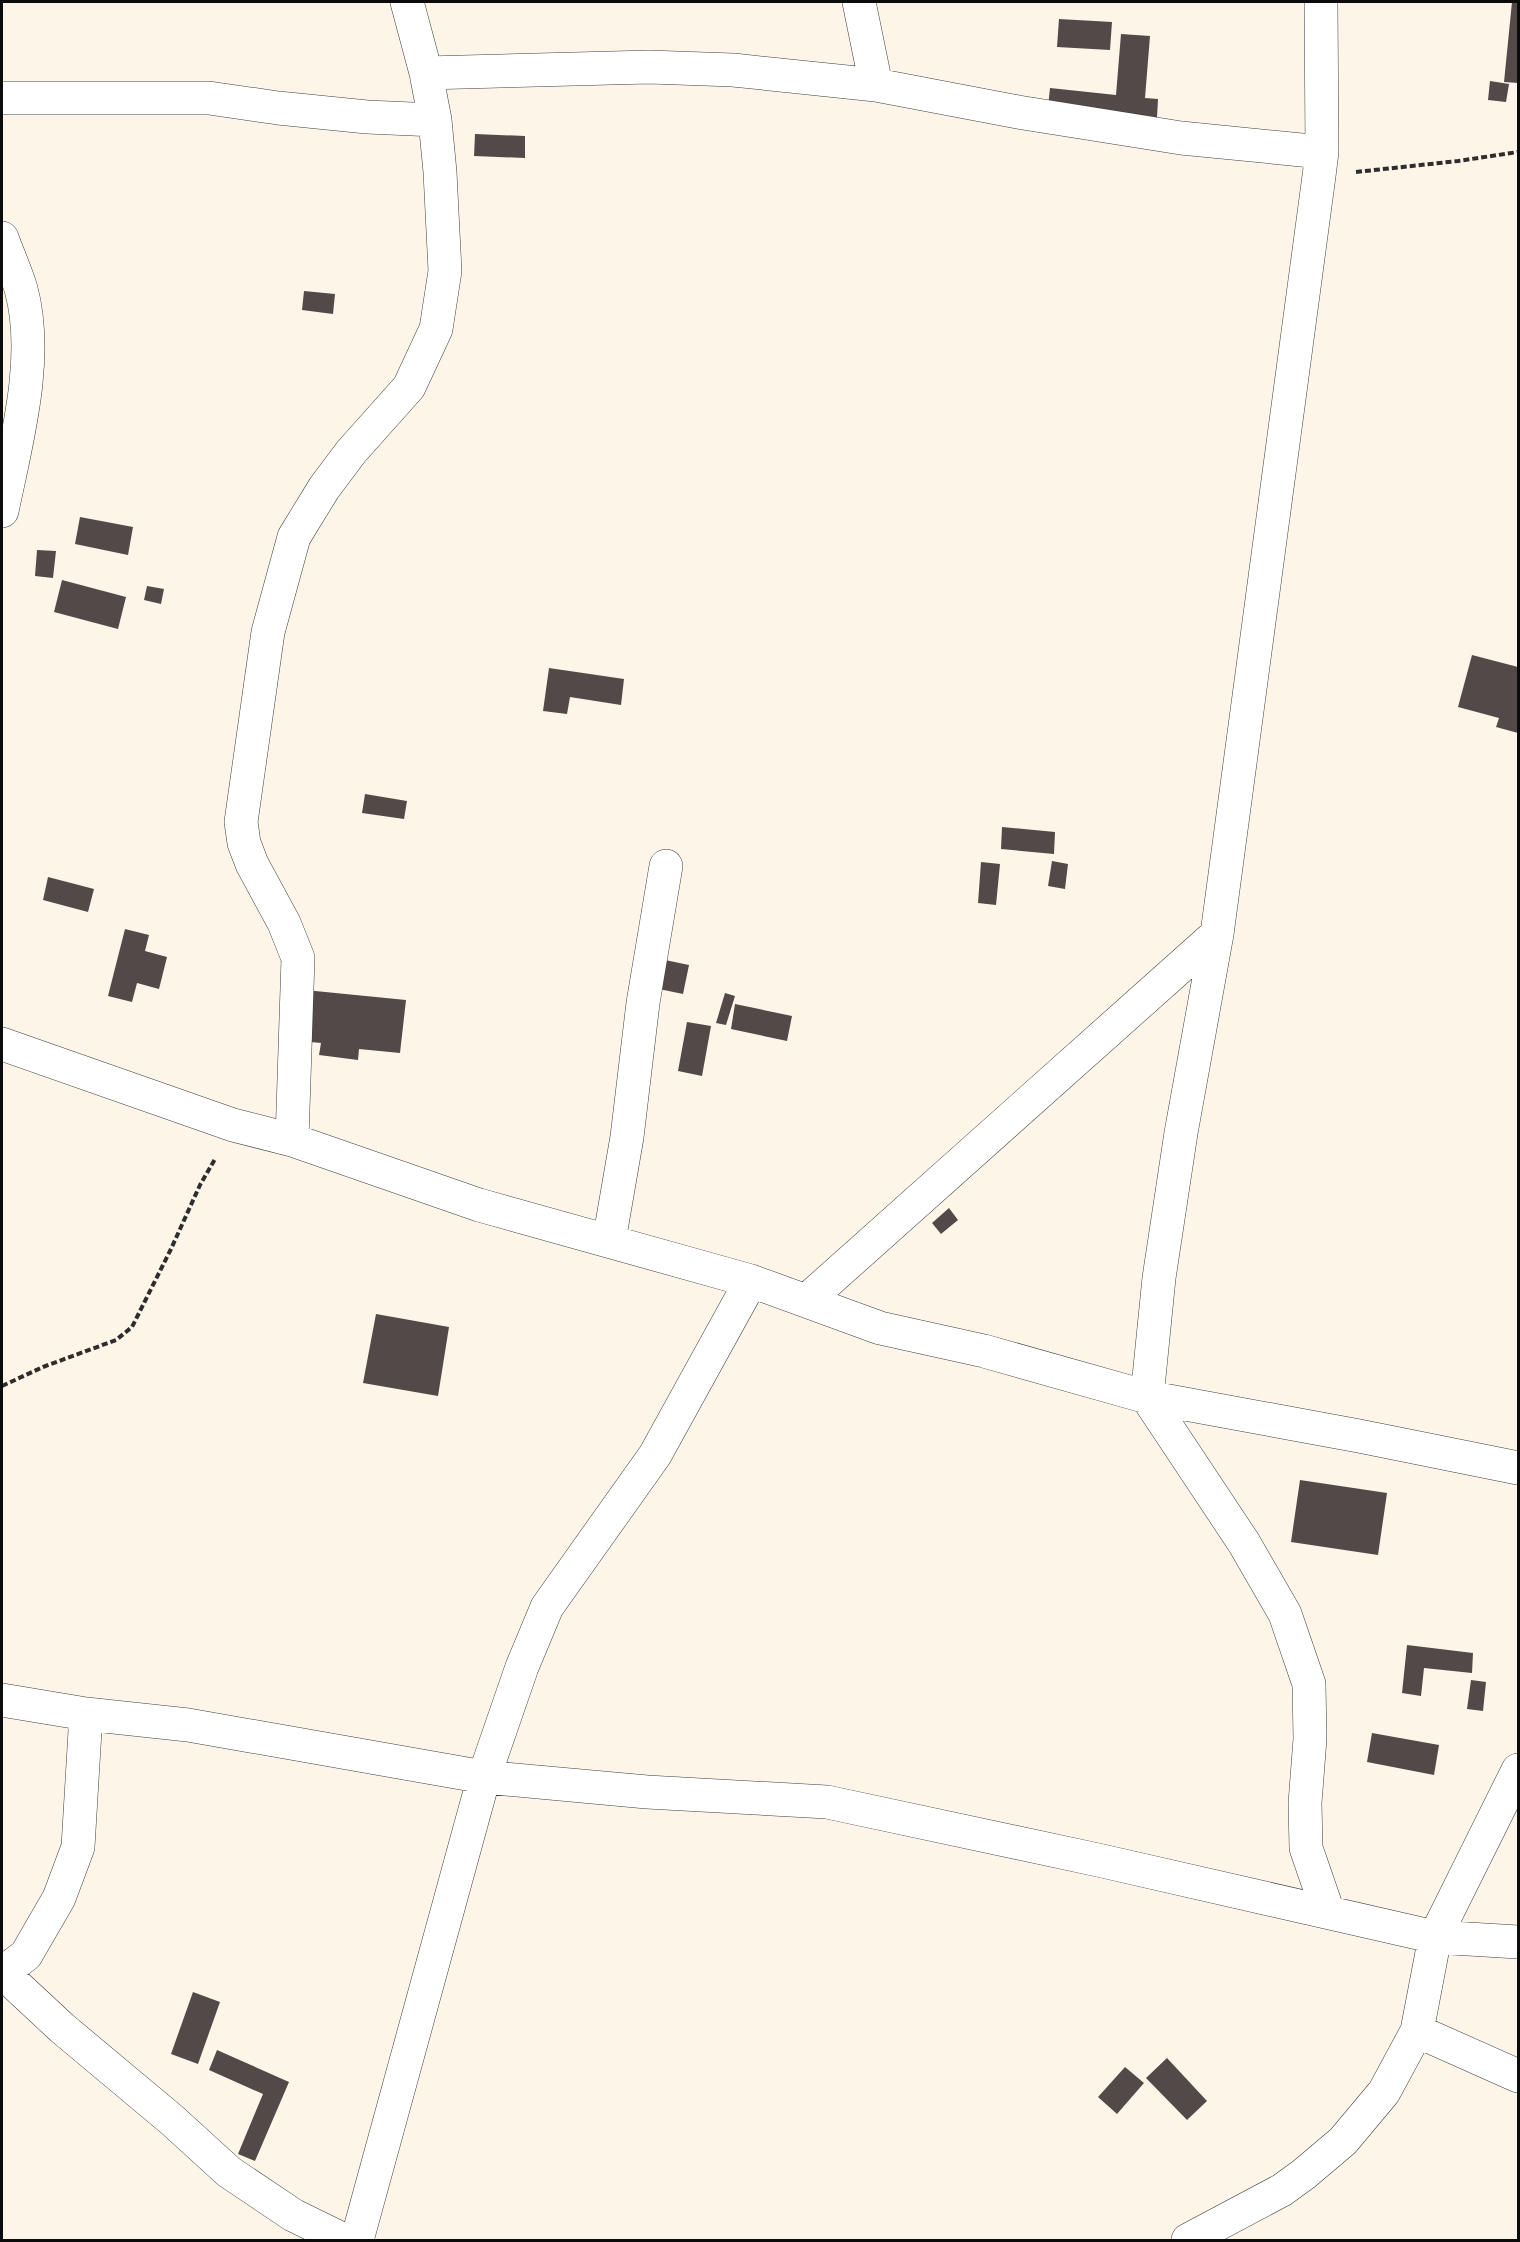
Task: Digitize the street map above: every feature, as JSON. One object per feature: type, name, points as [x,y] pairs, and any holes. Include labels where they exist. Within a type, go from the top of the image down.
[{"type":"street","points":[[292,1140],[298,958],[284,923],[252,864],[242,833],[241,822],[258,687],[272,612],[294,537],[324,488],[351,452],[409,387],[436,329],[445,271],[440,172],[435,120],[426,73],[407,2]]},
{"type":"street","points":[[859,2],[876,85]]},
{"type":"street","points":[[1321,2],[1321,164],[1216,934],[1160,1267],[1147,1397],[1245,1543],[1285,1614],[1309,1684],[1310,1739],[1305,1803],[1306,1848],[1328,1912]]},
{"type":"street","points":[[426,73],[648,67],[734,70],[876,85],[1321,164]]},
{"type":"street","points":[[2,98],[209,98],[278,108],[435,120]]},
{"type":"street","points":[[2,238],[21,290],[28,336],[23,413],[2,511]]},
{"type":"street","points":[[609,1241],[627,1137],[643,1003],[666,866]]},
{"type":"street","points":[[806,1301],[1216,934]]},
{"type":"street","points":[[2,1044],[233,1125],[292,1140],[479,1205],[751,1281],[880,1328],[984,1351],[1147,1397],[1518,1468]]},
{"type":"street","points":[[357,2241],[484,1777],[522,1667],[547,1608],[655,1455],[751,1281]]},
{"type":"street","points":[[2,1700],[86,1714],[188,1725],[484,1777],[647,1792],[827,1802],[1435,1936],[1518,1942]]},
{"type":"street","points":[[86,1714],[78,1847],[60,1898],[26,1955],[2,1973],[62,2028],[172,2120],[229,2172],[293,2215],[344,2241]]},
{"type":"street","points":[[1188,2241],[1282,2190],[1343,2140],[1384,2092],[1417,2031],[1435,1936],[1518,1770]]},
{"type":"street","points":[[1417,2031],[1518,2076]]},
{"type":"path","points":[[1321,164],[1458,161],[1518,152]]},
{"type":"path","points":[[2,1386],[43,1367],[116,1340],[132,1327],[200,1185],[233,1125]]},
{"type":"building","points":[[1512,2],[1518,2],[1518,83],[1504,82]]},
{"type":"building","points":[[1059,19],[1112,22],[1110,50],[1057,47]]},
{"type":"building","points":[[1121,34],[1150,36],[1145,98],[1158,99],[1157,118],[1048,107],[1050,88],[1116,95]]},
{"type":"building","points":[[1490,81],[1509,84],[1506,102],[1488,100]]},
{"type":"building","points":[[475,134],[525,136],[525,158],[474,156]]},
{"type":"building","points":[[304,291],[335,294],[333,314],[302,310]]},
{"type":"building","points":[[80,517],[133,527],[128,555],[75,544]]},
{"type":"building","points":[[37,550],[56,551],[53,578],[35,576]]},
{"type":"building","points":[[62,580],[126,597],[118,629],[54,612]]},
{"type":"building","points":[[147,586],[164,589],[161,604],[144,600]]},
{"type":"building","points":[[1472,655],[1518,667],[1518,733],[1496,727],[1499,718],[1458,707]]},
{"type":"building","points":[[549,668],[624,679],[621,705],[570,697],[567,714],[543,711]]},
{"type":"building","points":[[365,794],[407,801],[404,819],[362,813]]},
{"type":"building","points":[[1002,827],[1055,832],[1054,854],[1001,849]]},
{"type":"building","points":[[1052,861],[1068,864],[1065,889],[1048,886]]},
{"type":"building","points":[[981,862],[1000,864],[996,905],[978,903]]},
{"type":"building","points":[[48,877],[94,889],[88,912],[43,900]]},
{"type":"building","points":[[125,929],[149,935],[145,951],[167,957],[159,989],[137,983],[132,1002],[108,996]]},
{"type":"building","points":[[665,960],[689,965],[683,994],[659,989]]},
{"type":"building","points":[[305,990],[406,1000],[400,1053],[359,1049],[358,1060],[319,1055],[321,1043],[300,1041]]},
{"type":"building","points":[[725,993],[735,996],[726,1025],[716,1023]]},
{"type":"building","points":[[735,1004],[792,1016],[787,1041],[731,1029]]},
{"type":"building","points":[[687,1022],[711,1026],[702,1076],[678,1071]]},
{"type":"building","points":[[949,1208],[958,1220],[941,1234],[932,1223]]},
{"type":"building","points":[[376,1314],[449,1327],[438,1396],[363,1383]]},
{"type":"building","points":[[1300,1480],[1387,1493],[1378,1555],[1291,1542]]},
{"type":"building","points":[[1407,1645],[1473,1653],[1472,1673],[1424,1668],[1421,1696],[1402,1693]]},
{"type":"building","points":[[1471,1680],[1486,1682],[1483,1711],[1467,1709]]},
{"type":"building","points":[[1372,1733],[1439,1745],[1434,1775],[1367,1762]]},
{"type":"building","points":[[193,1992],[220,2002],[198,2064],[171,2054]]},
{"type":"building","points":[[217,2050],[289,2082],[255,2161],[238,2154],[263,2094],[209,2070]]},
{"type":"building","points":[[1167,2058],[1207,2101],[1187,2120],[1146,2078]]},
{"type":"building","points":[[1125,2067],[1144,2083],[1117,2114],[1098,2097]]}]
